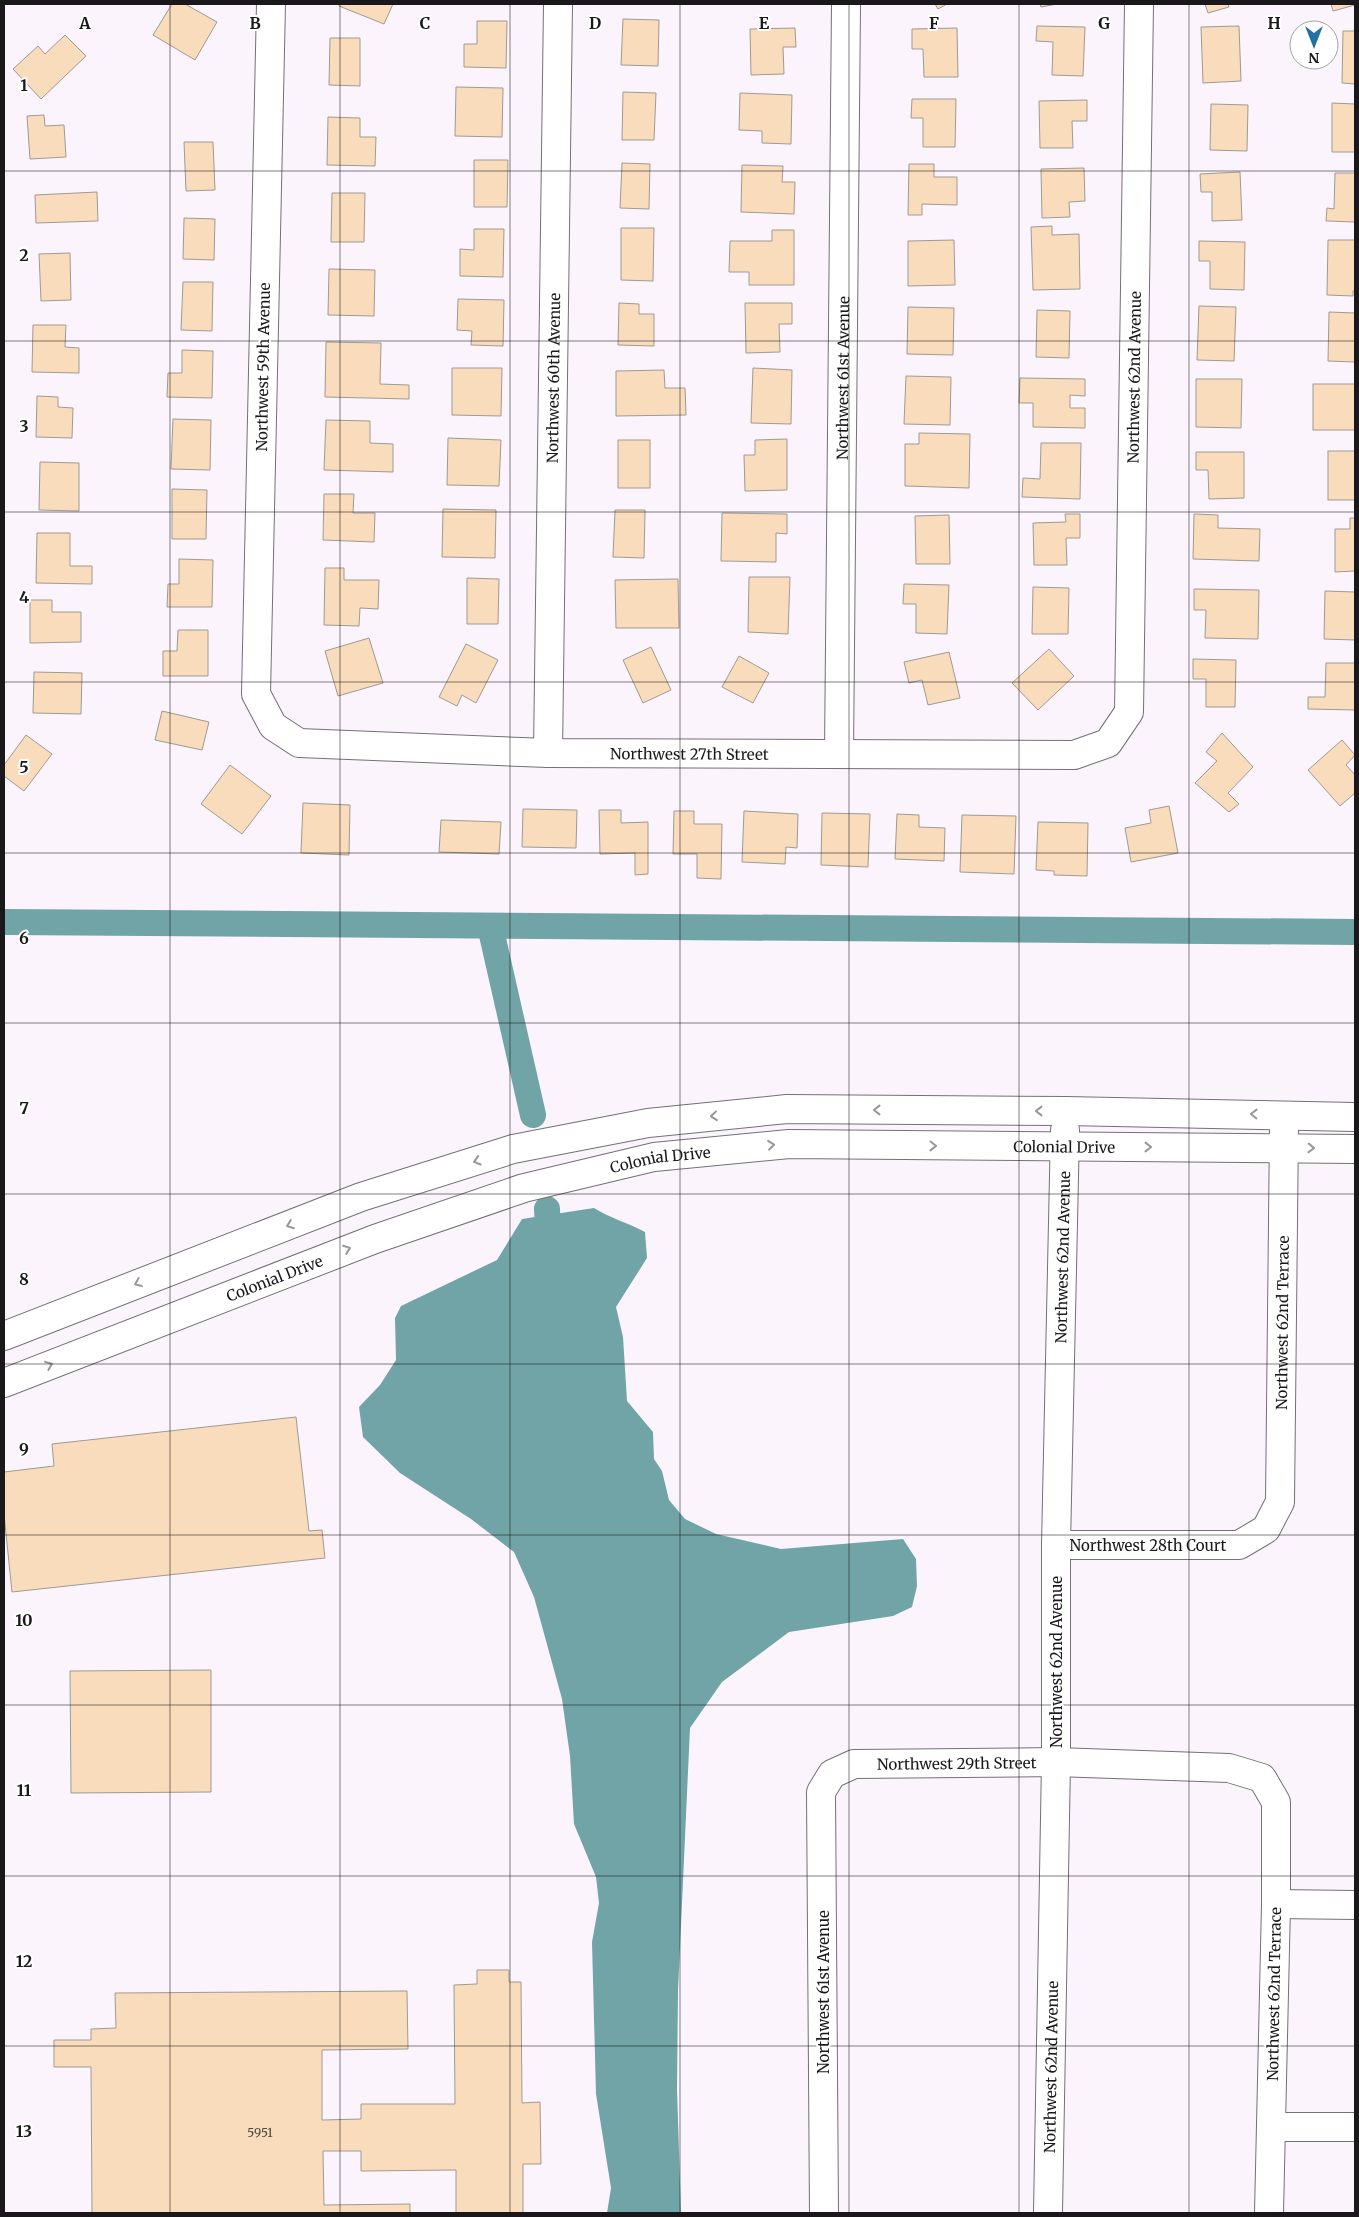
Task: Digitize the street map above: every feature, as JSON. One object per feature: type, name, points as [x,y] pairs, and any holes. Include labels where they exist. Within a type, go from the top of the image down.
[{"type":"street","name":"Northwest 59th Avenue","points":[[271,4],[256,694],[272,726]]},
{"type":"street","name":"Northwest 60th Avenue","points":[[548,753],[558,4]]},
{"type":"street","name":"Northwest 61st Avenue","points":[[839,753],[846,4]]},
{"type":"street","name":"Northwest 62nd Avenue","points":[[1108,743],[1129,712],[1139,4]]},
{"type":"street","name":"Northwest 27th Street","points":[[272,726],[299,743],[548,753],[1074,755],[1108,743]]},
{"type":"street","points":[[4,1336],[361,1198],[514,1149],[648,1123],[787,1109],[1066,1111],[1355,1117]]},
{"type":"street","name":"Northwest 62nd Avenue","points":[[1048,2213],[1056,1762],[1056,1545],[1066,1111]]},
{"type":"street","name":"Northwest 62nd Terrace","points":[[1266,1529],[1280,1502],[1284,1115]]},
{"type":"street","name":"Colonial Drive","points":[[4,1383],[375,1239],[524,1188],[654,1157],[789,1144],[1355,1149]]},
{"type":"street","points":[[514,1149],[524,1188]]},
{"type":"street","points":[[361,1198],[375,1239]]},
{"type":"street","points":[[168,1271],[186,1311]]},
{"type":"street","name":"Northwest 28th Court","points":[[1056,1545],[1239,1545],[1266,1529]]},
{"type":"street","name":"Northwest 29th Street","points":[[832,1774],[854,1764],[1056,1762],[1229,1768],[1262,1778]]},
{"type":"street","name":"Northwest 61st Avenue","points":[[824,2213],[821,1792],[832,1774]]},
{"type":"street","name":"Northwest 62nd Terrace","points":[[1262,1778],[1276,1802],[1276,1904],[1269,2213]]},
{"type":"street","points":[[1276,1904],[1355,1905]]},
{"type":"street","points":[[1272,2127],[1355,2128]]},
{"type":"water","points":[[594,1208],[645,1232],[647,1258],[616,1307],[623,1337],[627,1401],[653,1432],[654,1459],[662,1471],[669,1500],[685,1519],[716,1534],[781,1549],[903,1539],[916,1559],[917,1586],[912,1607],[893,1616],[789,1632],[722,1682],[690,1728],[678,1991],[677,2089],[681,2213],[607,2213],[611,2188],[596,2094],[592,1942],[599,1903],[596,1877],[574,1824],[570,1756],[562,1699],[534,1597],[514,1552],[471,1519],[400,1473],[363,1437],[359,1407],[380,1385],[396,1360],[395,1318],[401,1306],[497,1260],[522,1219]]},
{"type":"building","points":[[172,4],[185,4],[217,22],[195,60],[153,35]]},
{"type":"building","points":[[340,4],[393,4],[384,24],[339,6]]},
{"type":"building","points":[[935,4],[947,4],[938,9]]},
{"type":"building","points":[[1040,4],[1057,4],[1041,7]]},
{"type":"building","points":[[1205,4],[1228,4],[1229,7],[1208,13]]},
{"type":"building","points":[[1331,4],[1355,4],[1355,5],[1333,11]]},
{"type":"building","points":[[623,19],[659,20],[658,66],[621,65]]},
{"type":"building","points":[[477,21],[507,21],[506,68],[464,67],[464,44],[477,44]]},
{"type":"building","points":[[1037,26],[1085,27],[1083,76],[1052,75],[1053,42],[1036,41]]},
{"type":"building","points":[[1239,26],[1241,81],[1203,83],[1201,27]]},
{"type":"building","points":[[795,28],[796,47],[783,47],[784,74],[751,75],[750,29]]},
{"type":"building","points":[[957,28],[958,77],[924,77],[923,49],[912,49],[912,29]]},
{"type":"building","points":[[1343,31],[1355,31],[1355,84],[1342,83]]},
{"type":"building","points":[[65,35],[86,56],[41,99],[13,69],[38,46],[45,54]]},
{"type":"building","points":[[330,38],[360,38],[360,86],[329,85]]},
{"type":"building","points":[[456,87],[503,88],[502,137],[455,136]]},
{"type":"building","points":[[623,92],[656,93],[654,140],[622,140]]},
{"type":"building","points":[[740,93],[792,95],[791,144],[762,143],[762,131],[739,130]]},
{"type":"building","points":[[912,99],[956,99],[955,147],[923,147],[923,118],[911,118]]},
{"type":"building","points":[[1087,100],[1087,121],[1072,121],[1073,148],[1040,148],[1039,101]]},
{"type":"building","points":[[1332,103],[1355,104],[1355,152],[1332,152]]},
{"type":"building","points":[[1211,104],[1248,105],[1247,151],[1210,150]]},
{"type":"building","points":[[44,115],[45,126],[64,125],[66,157],[30,159],[27,116]]},
{"type":"building","points":[[328,117],[360,118],[360,137],[376,137],[375,166],[327,165]]},
{"type":"building","points":[[184,142],[213,142],[215,190],[186,191]]},
{"type":"building","points":[[474,160],[508,160],[507,207],[474,207]]},
{"type":"building","points":[[622,163],[650,164],[649,209],[620,208]]},
{"type":"building","points":[[909,164],[934,164],[934,177],[957,177],[957,205],[922,204],[922,215],[908,215]]},
{"type":"building","points":[[742,165],[783,166],[782,182],[795,182],[794,214],[741,212]]},
{"type":"building","points":[[1084,168],[1085,201],[1069,202],[1070,217],[1042,218],[1041,169]]},
{"type":"building","points":[[1240,172],[1242,220],[1212,221],[1212,192],[1201,192],[1200,174]]},
{"type":"building","points":[[1335,173],[1355,173],[1355,222],[1326,221],[1327,208],[1334,209]]},
{"type":"building","points":[[97,192],[98,221],[36,223],[35,195]]},
{"type":"building","points":[[332,193],[365,193],[364,242],[331,242]]},
{"type":"building","points":[[184,218],[215,219],[214,260],[183,259]]},
{"type":"building","points":[[1052,226],[1052,235],[1079,234],[1080,289],[1033,290],[1031,227]]},
{"type":"building","points":[[621,228],[654,228],[653,281],[621,280]]},
{"type":"building","points":[[474,229],[504,229],[503,277],[460,276],[460,249],[474,250]]},
{"type":"building","points":[[772,230],[794,230],[794,285],[749,285],[749,272],[729,272],[730,241],[772,241]]},
{"type":"building","points":[[954,240],[955,285],[908,286],[908,241]]},
{"type":"building","points":[[1328,240],[1355,240],[1355,291],[1353,291],[1353,296],[1327,295]]},
{"type":"building","points":[[1199,241],[1245,242],[1244,290],[1210,289],[1210,261],[1199,261]]},
{"type":"building","points":[[70,253],[71,300],[41,301],[39,254]]},
{"type":"building","points":[[329,269],[375,270],[374,316],[328,315]]},
{"type":"building","points":[[183,282],[213,282],[212,331],[181,330]]},
{"type":"building","points":[[458,299],[504,300],[503,346],[471,345],[472,331],[457,330]]},
{"type":"building","points":[[619,303],[639,304],[639,314],[654,314],[654,346],[618,345]]},
{"type":"building","points":[[745,303],[792,303],[792,324],[779,324],[780,352],[746,353]]},
{"type":"building","points":[[1199,306],[1236,307],[1234,361],[1197,360]]},
{"type":"building","points":[[908,307],[954,308],[953,355],[907,354]]},
{"type":"building","points":[[1037,310],[1070,311],[1069,358],[1036,357]]},
{"type":"building","points":[[1329,312],[1355,313],[1355,362],[1328,361]]},
{"type":"building","points":[[33,325],[66,325],[65,347],[79,348],[79,373],[32,372]]},
{"type":"building","points":[[326,342],[381,343],[380,384],[409,385],[409,399],[325,397]]},
{"type":"building","points":[[182,350],[213,351],[212,398],[167,397],[168,373],[182,373]]},
{"type":"building","points":[[452,368],[502,368],[501,416],[452,415]]},
{"type":"building","points":[[753,368],[792,370],[791,424],[751,423]]},
{"type":"building","points":[[664,370],[665,388],[685,388],[686,415],[616,416],[616,371]]},
{"type":"building","points":[[906,376],[951,377],[950,425],[904,424]]},
{"type":"building","points":[[1020,378],[1085,379],[1085,396],[1070,395],[1070,408],[1085,408],[1085,428],[1033,427],[1033,403],[1019,403]]},
{"type":"building","points":[[1196,379],[1242,379],[1241,428],[1196,427]]},
{"type":"building","points":[[1313,384],[1355,384],[1355,430],[1313,430]]},
{"type":"building","points":[[37,396],[58,397],[58,407],[73,408],[72,438],[36,437]]},
{"type":"building","points":[[173,419],[211,420],[210,470],[171,469]]},
{"type":"building","points":[[326,420],[370,421],[370,443],[393,444],[393,472],[324,470]]},
{"type":"building","points":[[919,433],[970,434],[969,488],[905,486],[905,444],[919,444]]},
{"type":"building","points":[[448,438],[501,440],[499,486],[447,485]]},
{"type":"building","points":[[787,439],[787,490],[745,491],[744,455],[755,455],[755,440]]},
{"type":"building","points":[[618,440],[650,440],[650,488],[618,488]]},
{"type":"building","points":[[1041,443],[1081,443],[1080,499],[1022,497],[1023,478],[1040,479]]},
{"type":"building","points":[[1328,451],[1355,451],[1355,500],[1328,500]]},
{"type":"building","points":[[1196,452],[1244,452],[1244,498],[1209,499],[1208,470],[1196,470]]},
{"type":"building","points":[[40,462],[79,463],[79,511],[39,510]]},
{"type":"building","points":[[172,489],[207,490],[206,539],[172,539]]},
{"type":"building","points":[[324,494],[354,494],[353,513],[375,513],[374,542],[323,540]]},
{"type":"building","points":[[443,509],[496,510],[495,558],[442,557]]},
{"type":"building","points":[[615,510],[645,510],[644,558],[613,557]]},
{"type":"building","points":[[722,513],[787,514],[787,534],[776,533],[776,562],[721,561]]},
{"type":"building","points":[[1065,514],[1080,514],[1080,538],[1066,538],[1067,565],[1034,565],[1033,523],[1066,522]]},
{"type":"building","points":[[1194,514],[1218,515],[1218,528],[1260,529],[1259,561],[1193,559]]},
{"type":"building","points":[[949,515],[950,564],[916,564],[915,516]]},
{"type":"building","points":[[1350,518],[1355,518],[1355,571],[1335,572],[1335,529],[1350,529]]},
{"type":"building","points":[[37,533],[70,533],[70,566],[92,566],[92,584],[36,583]]},
{"type":"building","points":[[179,559],[213,560],[212,607],[167,607],[168,584],[179,584]]},
{"type":"building","points":[[325,568],[344,568],[344,580],[379,580],[378,609],[360,608],[359,626],[324,625]]},
{"type":"building","points":[[749,577],[790,577],[788,634],[748,632]]},
{"type":"building","points":[[467,578],[499,579],[498,624],[467,624]]},
{"type":"building","points":[[678,579],[679,628],[616,628],[615,580]]},
{"type":"building","points":[[904,584],[949,585],[947,634],[916,633],[916,604],[903,604]]},
{"type":"building","points":[[1033,587],[1069,588],[1068,634],[1032,634]]},
{"type":"building","points":[[1194,589],[1259,590],[1258,639],[1205,638],[1206,610],[1194,610]]},
{"type":"building","points":[[1325,591],[1355,592],[1355,640],[1324,639]]},
{"type":"building","points":[[30,600],[52,600],[52,612],[81,612],[81,642],[30,643]]},
{"type":"building","points":[[178,630],[208,630],[208,676],[163,676],[163,651],[177,651]]},
{"type":"building","points":[[369,638],[383,683],[338,696],[325,651]]},
{"type":"building","points":[[466,644],[498,660],[476,703],[462,695],[457,706],[439,697]]},
{"type":"building","points":[[651,647],[671,690],[643,703],[623,660]]},
{"type":"building","points":[[1049,649],[1074,676],[1038,710],[1012,683]]},
{"type":"building","points":[[949,652],[960,698],[928,705],[922,680],[909,683],[904,662]]},
{"type":"building","points":[[739,656],[769,673],[753,703],[722,687]]},
{"type":"building","points":[[1193,659],[1236,660],[1235,707],[1206,707],[1206,679],[1193,679]]},
{"type":"building","points":[[1326,663],[1355,663],[1355,710],[1308,709],[1308,697],[1325,697]]},
{"type":"building","points":[[34,672],[82,673],[81,714],[33,713]]},
{"type":"building","points":[[162,711],[209,722],[202,750],[155,740]]},
{"type":"building","points":[[1222,733],[1253,767],[1228,793],[1239,804],[1229,812],[1195,783],[1217,761],[1206,752]]},
{"type":"building","points":[[26,735],[52,754],[24,791],[4,776],[4,765]]},
{"type":"building","points":[[1342,740],[1355,755],[1346,765],[1355,775],[1355,793],[1340,806],[1308,770]]},
{"type":"building","points":[[230,765],[271,796],[242,834],[201,804]]},
{"type":"building","points":[[303,803],[350,805],[349,855],[301,853]]},
{"type":"building","points":[[1169,806],[1178,853],[1131,862],[1125,828],[1151,823],[1149,810]]},
{"type":"building","points":[[523,809],[577,810],[576,848],[522,847]]},
{"type":"building","points":[[599,810],[621,810],[621,823],[648,822],[648,874],[635,875],[635,853],[600,854]]},
{"type":"building","points":[[674,811],[694,811],[694,824],[722,824],[721,879],[697,878],[697,854],[673,854]]},
{"type":"building","points":[[744,811],[798,814],[797,848],[786,847],[785,864],[742,862]]},
{"type":"building","points":[[822,813],[870,814],[868,867],[821,865]]},
{"type":"building","points":[[897,814],[919,815],[919,827],[945,828],[944,861],[895,859]]},
{"type":"building","points":[[962,815],[1016,816],[1014,874],[960,872]]},
{"type":"building","points":[[441,820],[501,822],[499,854],[439,852]]},
{"type":"building","points":[[1038,822],[1088,823],[1087,876],[1054,875],[1054,871],[1036,870]]},
{"type":"building","points":[[296,1417],[309,1531],[322,1530],[325,1558],[12,1592],[4,1514],[4,1472],[54,1466],[52,1444]]},
{"type":"building","points":[[211,1670],[211,1792],[71,1793],[70,1671]]},
{"type":"building","points":[[477,1970],[509,1970],[509,1982],[521,1982],[522,2103],[540,2102],[541,2164],[523,2164],[523,2213],[456,2213],[456,2170],[361,2171],[361,2151],[323,2151],[324,2205],[410,2204],[410,2213],[92,2213],[91,2067],[54,2067],[54,2040],[91,2040],[91,2029],[116,2028],[115,1993],[407,1991],[408,2049],[322,2050],[322,2120],[361,2119],[361,2104],[455,2104],[454,1985],[477,1984]]},
{"type":"waterway","points":[[4,922],[1355,932]]},
{"type":"waterway","points":[[490,926],[533,1115]]},
{"type":"waterway","points":[[547,1209],[549,1251]]}]
